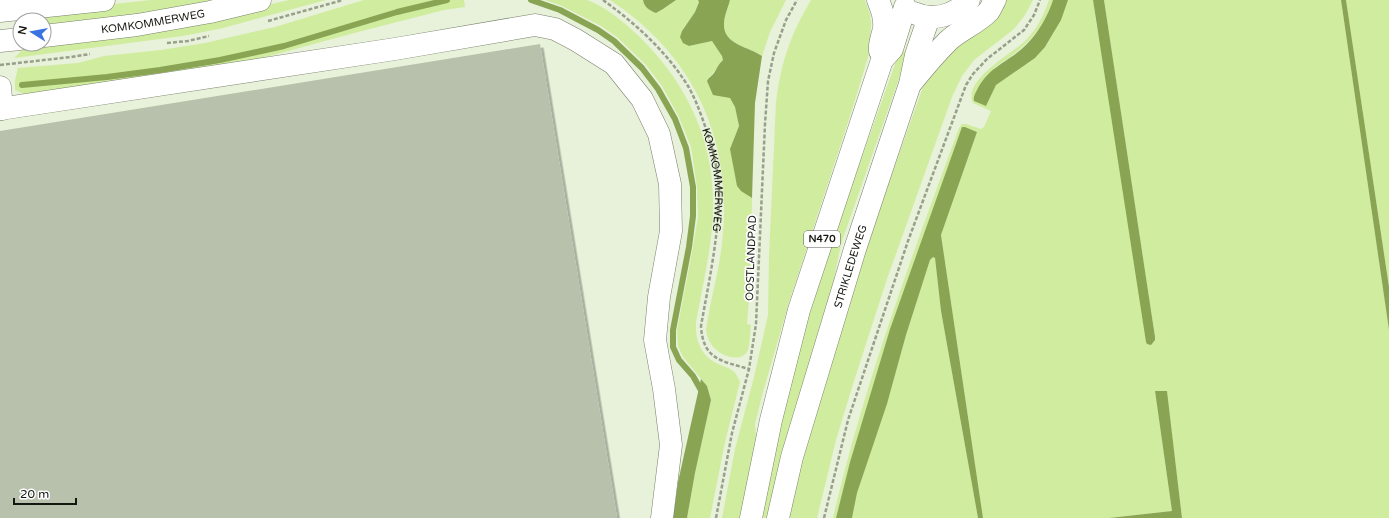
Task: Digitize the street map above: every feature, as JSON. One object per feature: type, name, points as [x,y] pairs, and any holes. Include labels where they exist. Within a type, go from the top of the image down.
[{"type":"main road","points":[[0,11],[104,0]]},
{"type":"main road","name":"KOMKOMMERWEG","points":[[52,35],[144,23],[210,12],[260,0]]},
{"type":"main road","name":"N470","points":[[751,518],[771,420],[799,310],[882,60],[879,46],[884,27],[884,19],[891,4],[917,15],[929,17],[944,16],[954,12],[962,8],[969,0]]},
{"type":"main road","name":"N470","points":[[910,84],[927,62],[949,41],[989,10],[995,0]]},
{"type":"main road","name":"STRIKLEDEWEG","points":[[778,518],[792,456],[855,249],[910,84],[916,55],[929,17]]},
{"type":"main road","points":[[0,87],[1,109],[395,49],[534,25],[555,29],[576,40],[614,64],[642,99],[659,134],[670,184],[672,231],[659,297],[654,340],[664,389],[671,445],[662,518]]},
{"type":"main road","points":[[0,41],[12,40]]},
{"type":"path","name":"KOMKOMMERWEG","points":[[603,0],[628,18],[668,57],[689,88],[707,130],[715,159],[719,189],[717,231],[701,326],[701,336],[708,350],[718,360],[749,369]]},
{"type":"path","name":"OOSTLANDPAD","points":[[716,518],[732,433],[749,369],[756,324],[764,131],[768,81],[774,53],[781,33],[797,0]]},
{"type":"path","points":[[824,518],[848,420],[908,241],[966,85],[973,74],[984,62],[1024,30],[1034,15],[1040,0]]},
{"type":"shaded area","points":[[151,0],[242,0],[52,28],[52,12],[40,12]]},
{"type":"shaded area","points":[[289,0],[326,0],[223,28],[183,36],[14,58],[21,52],[52,52],[52,43],[209,19]]},
{"type":"shaded area","points":[[364,0],[464,0],[465,7],[444,10],[236,65],[182,75],[24,94],[15,90],[15,80],[18,68],[78,63],[104,56],[161,50],[205,43],[275,27]]},
{"type":"shaded area","points":[[545,0],[587,0],[606,9],[632,30],[650,47],[666,66],[691,107],[700,129],[707,152],[711,175],[713,215],[708,261],[696,322],[696,334],[702,351],[706,356],[734,372],[740,382],[725,442],[710,518],[687,518],[711,400],[707,386],[683,357],[678,346],[677,330],[698,217],[697,187],[691,147],[679,117],[662,86],[646,65],[617,37],[601,26],[562,6]]},
{"type":"shaded area","points":[[610,0],[643,0],[648,8],[656,13],[676,0],[698,0],[699,1],[695,12],[682,31],[689,46],[712,41],[722,55],[723,60],[709,77],[719,96],[727,96],[731,98],[735,107],[739,126],[733,141],[749,197],[752,198],[750,286],[747,324],[751,325],[750,341],[748,350],[740,357],[730,357],[719,352],[710,342],[706,330],[721,254],[724,206],[722,170],[714,136],[702,105],[686,75],[665,47],[640,22]]},
{"type":"shaded area","points":[[643,0],[676,0],[656,13],[645,5]]},
{"type":"shaded area","points":[[698,0],[730,0],[724,21],[725,31],[728,37],[732,41],[762,56],[755,103],[752,198],[741,191],[737,186],[730,149],[739,126],[735,107],[730,98],[713,95],[707,81],[723,60],[722,56],[712,41],[689,46],[683,43],[680,37],[682,31],[695,12],[699,2]]},
{"type":"shaded area","points":[[730,0],[786,0],[770,32],[762,56],[732,41],[728,37],[725,31],[724,21]]},
{"type":"shaded area","points":[[811,0],[865,0],[870,14],[871,24],[869,54],[790,299],[763,392],[755,424],[758,465],[748,518],[722,518],[735,449],[754,377],[768,315],[769,257],[778,88],[784,62],[792,38]]},
{"type":"shaded area","points":[[1003,0],[1033,0],[1025,15],[1014,29],[974,60],[962,76],[952,97],[887,279],[836,440],[817,518],[786,518],[854,281],[924,84],[932,68]]},
{"type":"shaded area","points":[[1049,0],[1053,0],[1043,22],[1037,31],[1023,47],[995,67],[986,106],[996,85],[1035,58],[1045,47],[1053,34],[1068,0],[1093,0],[1155,337],[1104,0],[1341,0],[1389,330],[1389,518],[1182,518],[1167,392],[1155,391],[1172,511],[1109,518],[983,518],[941,235],[977,132],[965,127],[962,128],[890,329],[850,462],[836,518],[833,518],[845,468],[874,369],[959,128],[962,124],[966,124],[981,129],[984,127],[991,111],[973,103],[972,94],[975,85],[990,68],[1030,36],[1040,22]]},
{"type":"shaded area","points":[[1053,0],[1068,0],[1061,20],[1045,47],[1035,58],[996,85],[986,106],[974,101],[977,90],[987,75],[1020,51],[1035,35]]},
{"type":"shaded area","points":[[1093,0],[1104,0],[1155,337],[1155,340],[1151,345],[1147,344],[1146,342]]},
{"type":"shaded area","points":[[1341,0],[1346,0],[1389,287],[1389,330]]},
{"type":"shaded area","points":[[1346,0],[1389,0],[1389,287]]},
{"type":"shaded area","points":[[900,50],[908,53],[841,244],[824,328],[772,518],[761,518],[779,430],[801,343],[848,196]]},
{"type":"shaded area","points":[[962,127],[977,132],[941,235],[983,518],[978,518],[941,311],[935,258],[933,257],[930,260],[906,335],[887,404],[857,493],[852,518],[836,518],[850,462],[890,329]]},
{"type":"shaded area","points":[[933,257],[935,258],[941,311],[978,518],[852,518],[857,493],[887,404],[906,335],[930,260]]},
{"type":"shaded area","points":[[701,379],[707,386],[711,400],[687,518],[673,518],[678,482]]},
{"type":"shaded area","points":[[1155,391],[1167,391],[1182,518],[1109,518],[1172,511]]},
{"type":"building","points":[[540,44],[617,518],[0,518],[0,131]]},
{"type":"waterway","points":[[22,85],[107,77],[220,60],[284,46],[397,12],[447,0]]},
{"type":"waterway","points":[[531,0],[560,10],[598,30],[614,41],[642,68],[658,89],[675,119],[686,148],[693,187],[693,216],[689,247],[673,330],[673,347],[679,360],[693,376],[702,394]]}]
